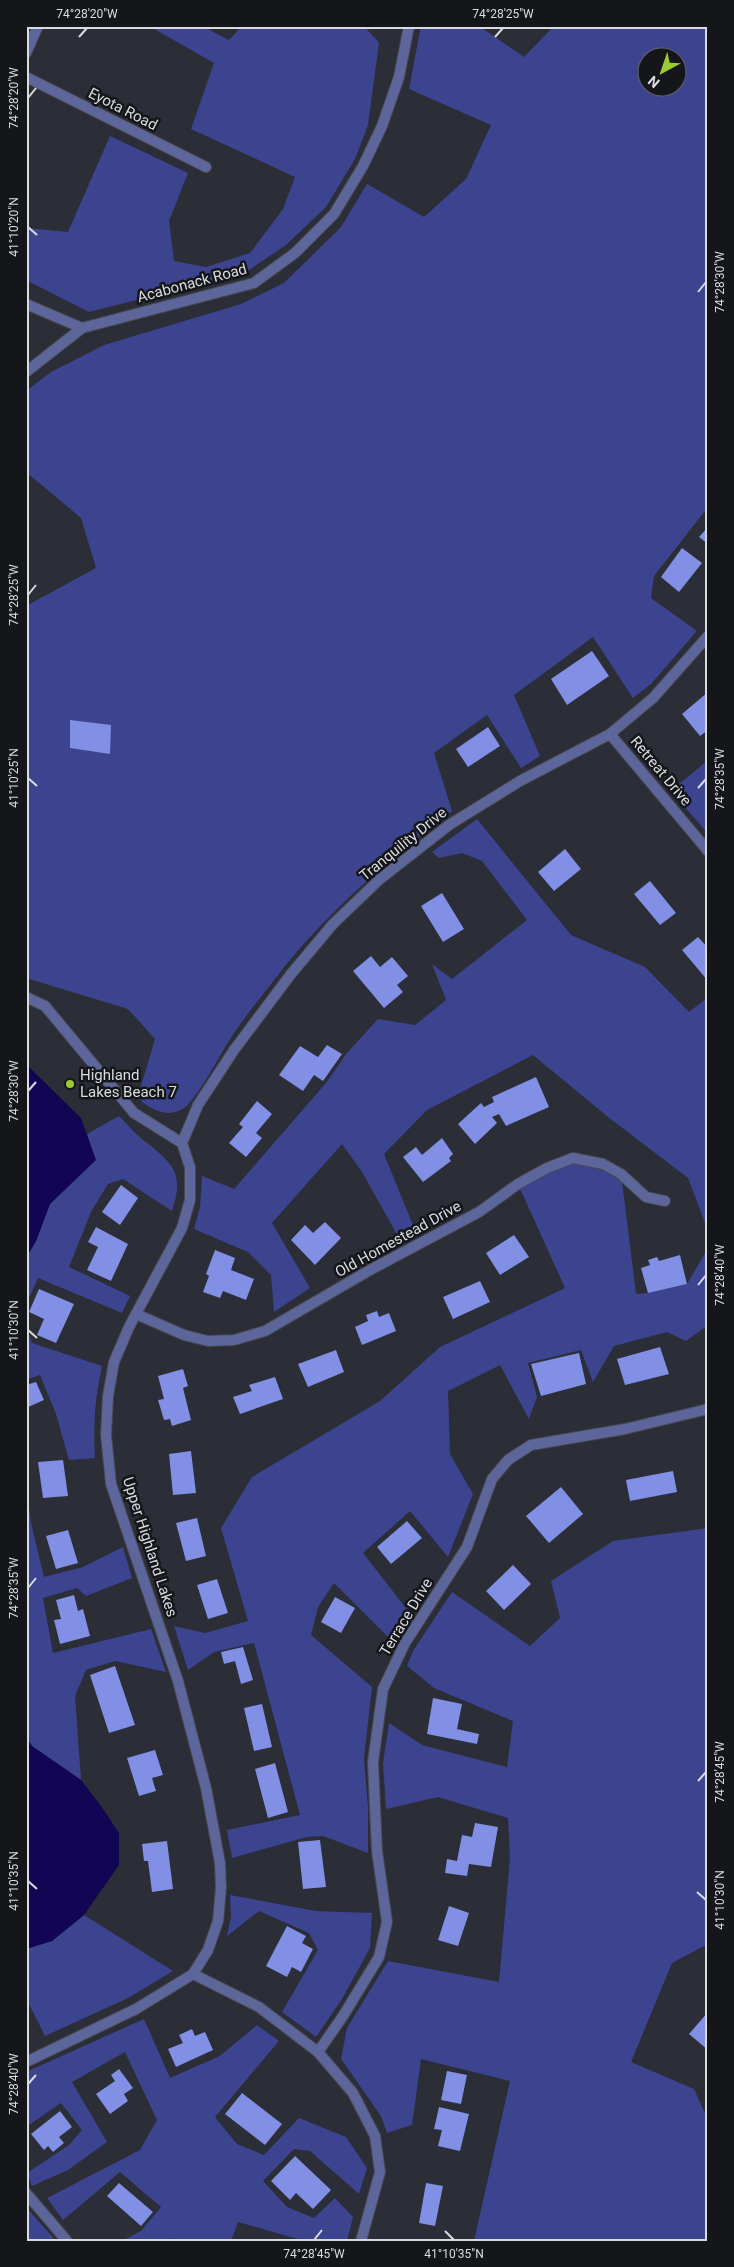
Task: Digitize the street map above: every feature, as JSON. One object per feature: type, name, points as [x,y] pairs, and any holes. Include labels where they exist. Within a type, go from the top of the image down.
[{"type":"street","points":[[26,53],[38,26]]},
{"type":"street","name":"Acabonack Road","points":[[26,372],[82,328],[254,283],[295,253],[334,214],[363,166],[382,126],[399,77],[409,26]]},
{"type":"street","name":"Eyota Road","points":[[26,77],[206,167]]},
{"type":"street","points":[[26,304],[82,328]]},
{"type":"street","name":"Tranquility Drive","points":[[182,1143],[198,1105],[234,1050],[291,974],[340,917],[380,879],[449,825],[520,781],[610,734],[654,698],[708,636]]},
{"type":"street","name":"Retreat Drive","points":[[610,734],[708,850]]},
{"type":"street","points":[[26,996],[45,1006],[134,1113],[182,1143]]},
{"type":"street","name":"Upper Highland Lakes","points":[[182,1143],[190,1167],[190,1200],[182,1228],[136,1314],[114,1362],[108,1396],[106,1435],[111,1484],[178,1681],[206,1788],[220,1863],[218,1921],[208,1950],[194,1974]]},
{"type":"street","name":"Old Homestead Drive","points":[[136,1314],[184,1335],[208,1341],[234,1340],[265,1331],[370,1270],[478,1212],[518,1184],[547,1168],[573,1158],[602,1164],[621,1174],[646,1197],[664,1201]]},
{"type":"street","name":"Terrace Drive","points":[[318,2052],[343,2016],[379,1957],[387,1922],[377,1851],[373,1762],[383,1689],[404,1643],[467,1546],[492,1479],[508,1460],[531,1445],[626,1430],[708,1409]]},
{"type":"street","points":[[26,2062],[136,2009],[194,1974],[259,2007],[318,2052],[353,2093],[375,2136],[380,2172],[362,2241]]},
{"type":"street","points":[[26,2193],[67,2241]]},
{"type":"shaded area","points":[[149,26],[202,26],[229,40],[242,26],[364,26],[379,43],[368,125],[355,159],[326,207],[286,245],[246,272],[89,312],[26,280],[26,228],[68,232],[110,136],[188,173],[169,221],[174,261],[206,267],[250,253],[283,209],[295,177],[191,129],[214,63]]},
{"type":"shaded area","points":[[422,26],[479,26],[524,57],[554,26],[708,26],[708,507],[654,576],[651,598],[697,631],[651,684],[633,698],[593,637],[514,695],[540,756],[521,768],[487,715],[434,753],[452,811],[385,865],[323,923],[285,966],[243,1020],[189,1104],[173,1113],[162,1112],[142,1102],[141,1086],[155,1039],[128,1009],[26,978],[26,606],[96,568],[81,518],[26,472],[26,391],[51,372],[104,345],[241,304],[284,283],[341,227],[367,184],[424,217],[466,179],[491,125],[409,89]]},
{"type":"shaded area","points":[[708,760],[708,834],[671,791]]},
{"type":"shaded area","points":[[477,819],[571,935],[645,967],[689,1012],[708,997],[708,1231],[688,1178],[608,1117],[533,1055],[427,1110],[384,1154],[415,1230],[400,1240],[362,1172],[342,1144],[272,1223],[310,1288],[274,1312],[271,1275],[248,1252],[194,1229],[200,1207],[202,1176],[234,1189],[326,1083],[347,1053],[378,1019],[415,1025],[446,1000],[432,964],[452,979],[527,920],[482,861],[462,853],[439,858],[432,852]]},
{"type":"shaded area","points":[[26,1064],[81,1118],[96,1160],[50,1204],[36,1241],[26,1258]]},
{"type":"shaded area","points":[[119,1116],[136,1134],[164,1158],[177,1179],[176,1199],[172,1211],[123,1179],[108,1184],[91,1212],[69,1267],[130,1296],[122,1313],[38,1278],[26,1305],[26,1258],[36,1241],[50,1204],[95,1160],[87,1134]]},
{"type":"shaded area","points":[[573,1158],[621,1174],[636,1294],[687,1284],[708,1248],[708,1325],[686,1341],[667,1332],[614,1346],[593,1382],[581,1350],[528,1363],[537,1397],[529,1419],[500,1365],[448,1391],[450,1454],[473,1494],[448,1557],[410,1511],[363,1553],[409,1612],[391,1640],[334,1583],[318,1607],[311,1635],[372,1687],[364,1758],[368,1808],[368,1853],[323,1836],[307,1837],[232,1858],[227,1830],[300,1815],[254,1643],[214,1652],[188,1670],[174,1626],[205,1633],[248,1621],[221,1528],[252,1477],[380,1401],[440,1347],[565,1288],[518,1184]]},
{"type":"shaded area","points":[[26,1326],[32,1343],[102,1366],[95,1412],[95,1458],[69,1460],[56,1414],[40,1375],[26,1380]]},
{"type":"shaded area","points":[[26,1481],[31,1523],[44,1577],[83,1567],[123,1547],[132,1578],[86,1596],[77,1588],[43,1598],[53,1653],[151,1629],[166,1672],[115,1661],[86,1670],[75,1696],[81,1780],[32,1746],[26,1737]]},
{"type":"shaded area","points":[[708,1528],[708,1944],[672,1963],[631,2062],[694,2089],[708,2120],[708,2241],[474,2241],[510,2081],[421,2059],[412,2125],[387,2133],[381,2116],[341,2059],[347,2028],[388,1961],[499,1982],[510,1858],[508,1818],[438,1797],[386,1809],[383,1763],[389,1723],[422,1745],[507,1767],[513,1721],[434,1688],[407,1666],[413,1651],[452,1592],[530,1646],[560,1618],[551,1581],[613,1541]]},
{"type":"shaded area","points":[[26,1737],[32,1746],[81,1780],[101,1806],[119,1833],[119,1865],[84,1915],[52,1941],[26,1949]]},
{"type":"shaded area","points":[[230,1895],[316,1911],[372,1913],[370,1948],[342,1999],[316,2037],[282,2012],[318,1950],[309,1933],[259,1911],[227,1936],[231,1917]]},
{"type":"shaded area","points":[[84,1915],[173,1971],[128,1998],[45,2036],[26,1998],[26,1949],[52,1941]]},
{"type":"shaded area","points":[[144,2019],[170,2078],[220,2056],[257,2025],[279,2041],[215,2117],[237,2144],[264,2155],[299,2118],[346,2137],[367,2168],[359,2194],[310,2151],[294,2149],[263,2181],[287,2207],[314,2218],[335,2198],[353,2217],[347,2241],[305,2241],[238,2222],[231,2241],[175,2241],[170,2238],[168,2241],[122,2241],[141,2231],[161,2207],[120,2172],[63,2220],[47,2198],[140,2150],[157,2120],[125,2052],[72,2082],[107,2142],[68,2170],[32,2186],[27,2173],[69,2145],[82,2130],[61,2103],[26,2127],[26,2072]]},
{"type":"shaded area","points":[[26,2207],[56,2241],[26,2241]]},
{"type":"building","points":[[708,527],[708,544],[699,537]]},
{"type":"building","points":[[682,548],[702,563],[679,592],[661,577]]},
{"type":"building","points":[[592,651],[609,676],[567,705],[551,679]]},
{"type":"building","points":[[708,692],[708,730],[700,736],[682,714]]},
{"type":"building","points":[[70,720],[111,725],[110,754],[70,748]]},
{"type":"building","points":[[488,727],[500,746],[468,767],[456,749]]},
{"type":"building","points":[[565,849],[581,869],[554,891],[538,872]]},
{"type":"building","points":[[650,881],[676,913],[660,925],[634,894]]},
{"type":"building","points":[[442,893],[464,929],[443,942],[421,906]]},
{"type":"building","points":[[698,937],[708,948],[708,981],[682,950]]},
{"type":"building","points":[[371,956],[380,967],[392,957],[408,976],[397,985],[403,992],[384,1008],[353,971]]},
{"type":"building","points":[[327,1045],[342,1054],[323,1081],[314,1075],[303,1091],[279,1075],[300,1046],[318,1057]]},
{"type":"building","points":[[536,1077],[549,1107],[506,1126],[499,1114],[492,1117],[497,1123],[475,1144],[458,1124],[481,1103],[484,1107],[494,1102],[492,1097]]},
{"type":"building","points":[[257,1101],[272,1114],[256,1133],[262,1138],[246,1157],[229,1143],[243,1127],[239,1124]]},
{"type":"building","points":[[442,1138],[453,1154],[449,1158],[451,1161],[423,1182],[403,1157],[416,1147],[422,1155]]},
{"type":"building","points":[[121,1185],[138,1198],[120,1225],[102,1212]]},
{"type":"building","points":[[325,1222],[341,1238],[315,1265],[291,1240],[305,1225],[313,1233]]},
{"type":"building","points":[[96,1227],[128,1244],[111,1281],[87,1270],[98,1247],[88,1242]]},
{"type":"building","points":[[514,1235],[529,1257],[500,1275],[486,1253]]},
{"type":"building","points":[[215,1250],[235,1258],[231,1270],[254,1279],[246,1300],[223,1291],[220,1298],[203,1292],[209,1276],[206,1274]]},
{"type":"building","points":[[680,1255],[687,1284],[648,1293],[641,1268],[650,1265],[648,1260],[657,1257],[659,1261]]},
{"type":"building","points":[[480,1281],[490,1302],[453,1319],[443,1297]]},
{"type":"building","points":[[39,1289],[74,1304],[56,1343],[37,1335],[44,1319],[29,1312]]},
{"type":"building","points":[[377,1311],[379,1317],[389,1313],[396,1331],[362,1345],[355,1327],[368,1321],[366,1315]]},
{"type":"building","points":[[660,1347],[669,1374],[625,1385],[617,1359]]},
{"type":"building","points":[[336,1350],[344,1372],[308,1387],[298,1364]]},
{"type":"building","points":[[579,1353],[586,1384],[541,1396],[531,1364]]},
{"type":"building","points":[[183,1369],[188,1386],[183,1388],[191,1420],[172,1426],[170,1419],[164,1420],[158,1400],[164,1399],[158,1376]]},
{"type":"building","points":[[275,1377],[283,1399],[240,1414],[233,1397],[252,1391],[249,1385]]},
{"type":"building","points":[[36,1382],[44,1400],[26,1408],[26,1385]]},
{"type":"building","points":[[191,1451],[196,1493],[173,1495],[169,1454]]},
{"type":"building","points":[[63,1460],[68,1496],[43,1498],[38,1462]]},
{"type":"building","points":[[673,1471],[677,1492],[630,1501],[626,1480]]},
{"type":"building","points":[[561,1487],[583,1514],[549,1543],[526,1516]]},
{"type":"building","points":[[197,1518],[206,1556],[186,1561],[176,1523]]},
{"type":"building","points":[[407,1521],[422,1538],[391,1564],[377,1547]]},
{"type":"building","points":[[68,1530],[78,1563],[56,1569],[46,1536]]},
{"type":"building","points":[[513,1565],[531,1584],[504,1610],[486,1591]]},
{"type":"building","points":[[217,1579],[228,1613],[208,1619],[197,1585]]},
{"type":"building","points":[[74,1595],[78,1611],[83,1609],[90,1636],[60,1644],[54,1620],[61,1619],[56,1600]]},
{"type":"building","points":[[335,1597],[355,1608],[341,1633],[321,1622]]},
{"type":"building","points":[[243,1647],[253,1680],[241,1684],[235,1661],[224,1664],[221,1652]]},
{"type":"building","points":[[115,1666],[135,1725],[109,1733],[90,1675]]},
{"type":"building","points":[[433,1698],[462,1704],[457,1729],[479,1734],[477,1744],[427,1734]]},
{"type":"building","points":[[262,1704],[272,1747],[254,1751],[244,1708]]},
{"type":"building","points":[[155,1750],[163,1775],[152,1778],[156,1791],[139,1796],[127,1758]]},
{"type":"building","points":[[275,1763],[288,1812],[268,1818],[255,1769]]},
{"type":"building","points":[[475,1823],[498,1827],[491,1867],[469,1864],[467,1876],[445,1873],[447,1859],[457,1861],[462,1835],[472,1837]]},
{"type":"building","points":[[320,1840],[326,1887],[303,1889],[298,1842]]},
{"type":"building","points":[[167,1841],[173,1889],[152,1892],[148,1861],[144,1861],[142,1844]]},
{"type":"building","points":[[449,1906],[469,1913],[458,1946],[438,1940]]},
{"type":"building","points":[[287,1926],[306,1936],[302,1943],[313,1949],[301,1972],[292,1967],[287,1977],[266,1966]]},
{"type":"building","points":[[708,2012],[708,2050],[689,2034]]},
{"type":"building","points":[[192,2029],[195,2036],[205,2032],[213,2050],[176,2067],[168,2049],[183,2043],[179,2035]]},
{"type":"building","points":[[119,2069],[133,2088],[124,2094],[128,2101],[110,2114],[96,2094],[115,2081],[111,2075]]},
{"type":"building","points":[[447,2071],[467,2075],[461,2104],[441,2100]]},
{"type":"building","points":[[242,2093],[282,2124],[265,2145],[225,2114]]},
{"type":"building","points":[[439,2107],[469,2114],[460,2151],[438,2146],[442,2130],[434,2129]]},
{"type":"building","points":[[60,2111],[72,2127],[59,2137],[64,2143],[53,2152],[48,2146],[44,2150],[31,2134]]},
{"type":"building","points":[[295,2156],[331,2190],[313,2209],[296,2193],[290,2200],[271,2181]]},
{"type":"building","points":[[119,2183],[153,2212],[141,2226],[107,2196]]},
{"type":"building","points":[[426,2183],[443,2186],[435,2226],[419,2223]]},
{"type":"place","name":"Highland Lakes Beach 7","points":[[70,1084]]}]
